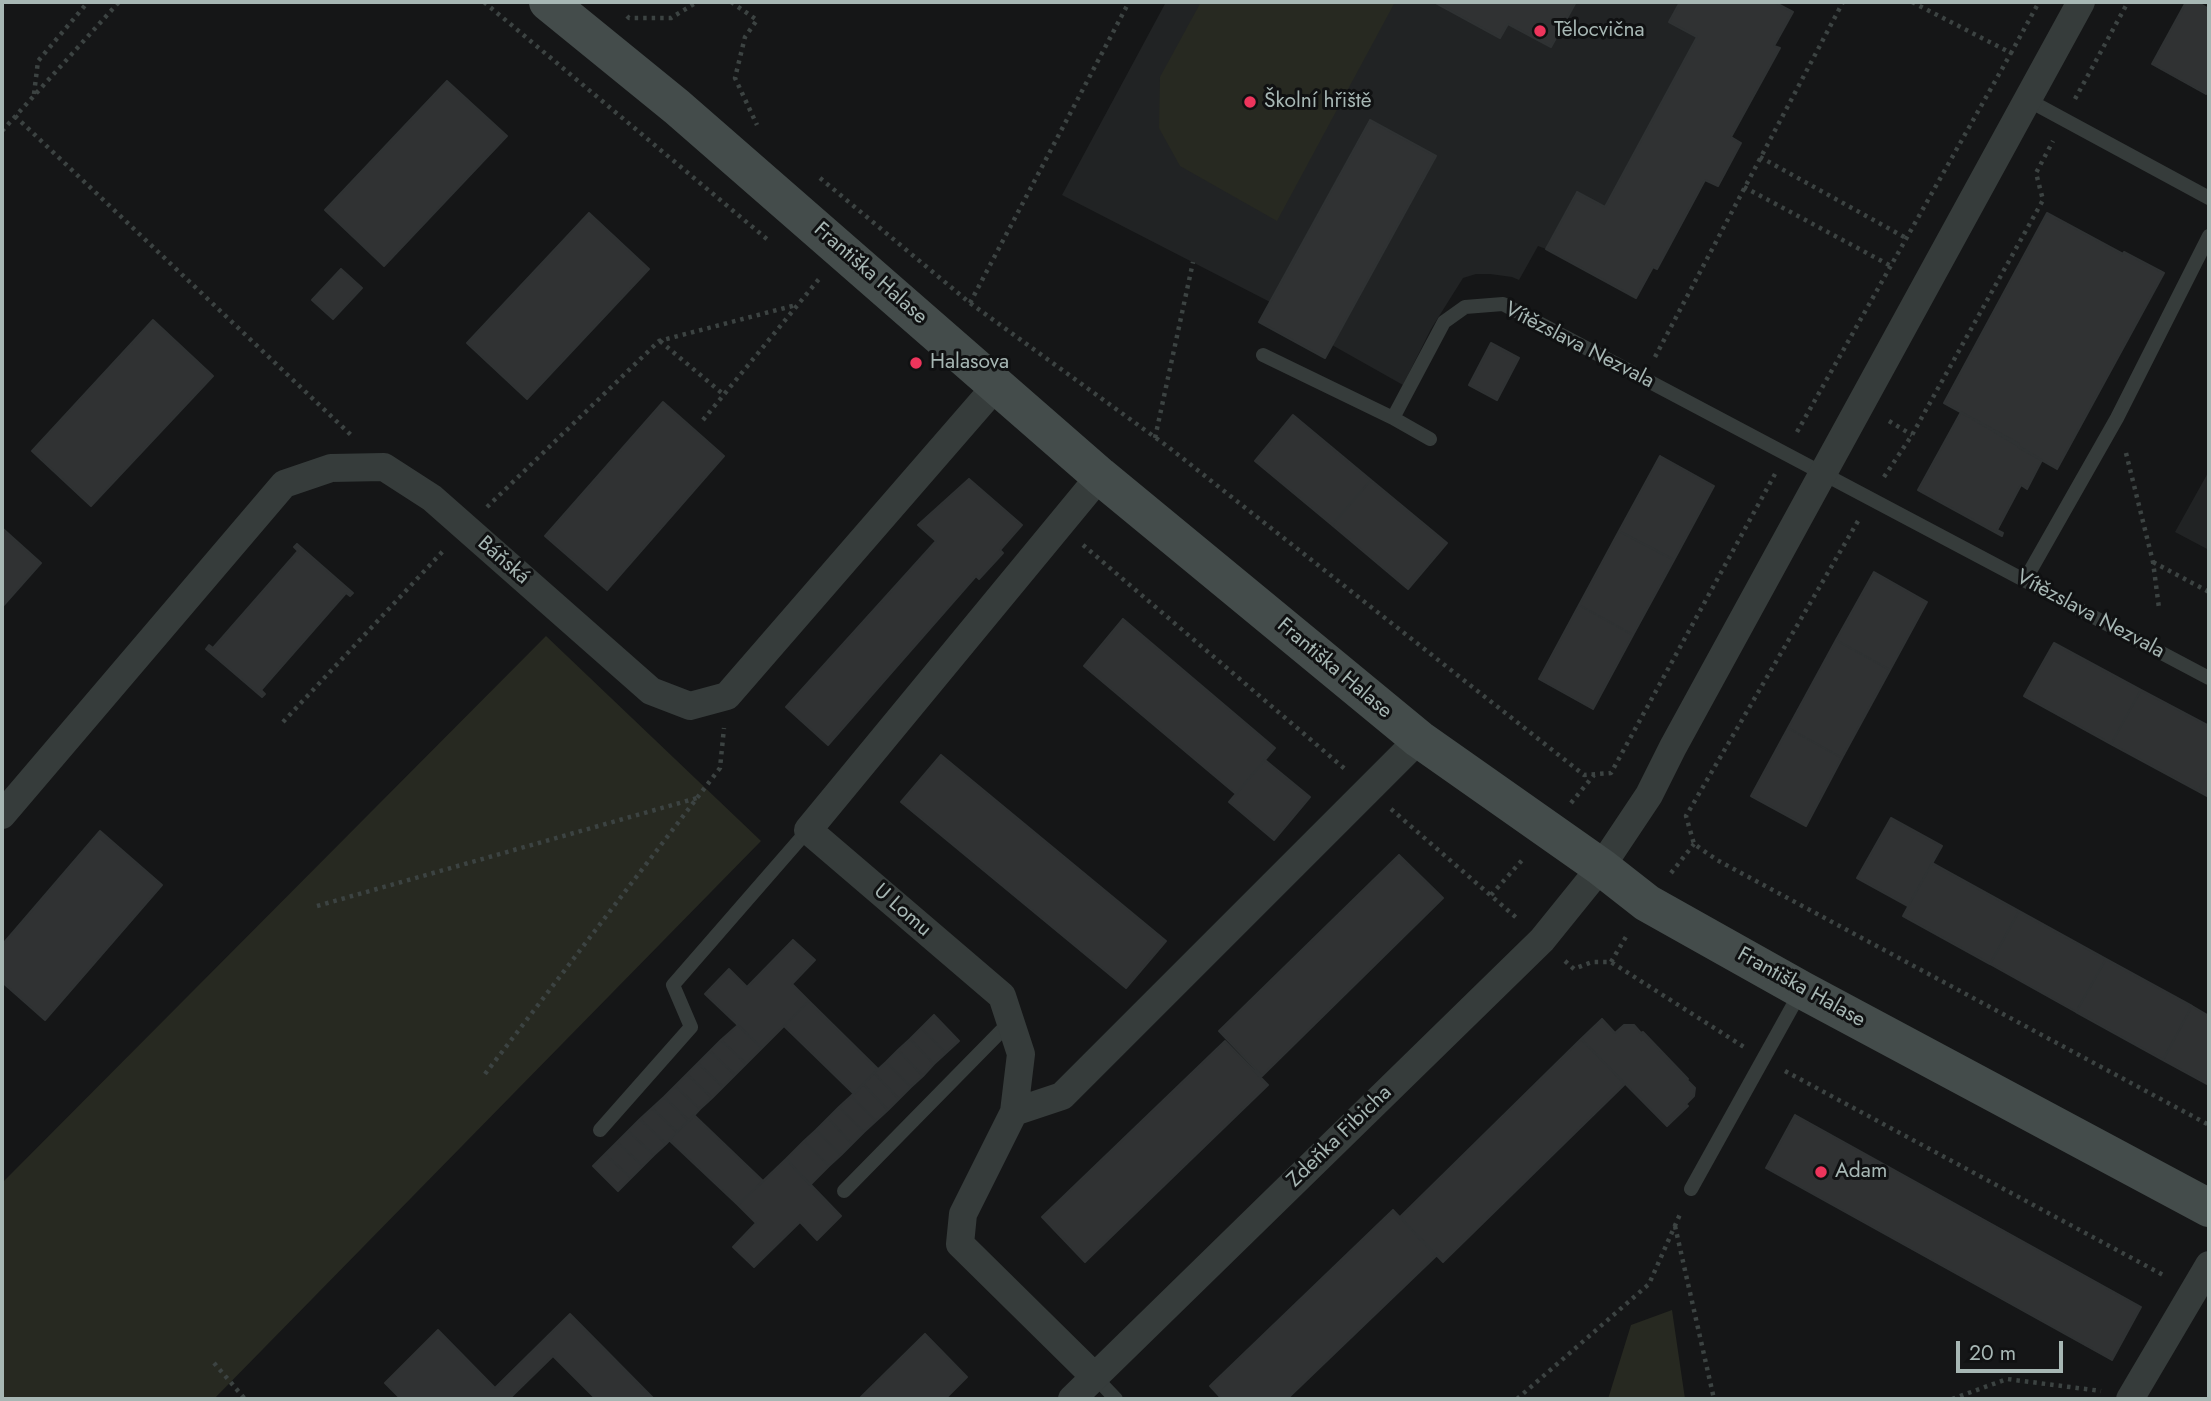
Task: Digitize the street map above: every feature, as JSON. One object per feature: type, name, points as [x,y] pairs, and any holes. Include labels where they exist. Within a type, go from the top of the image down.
[{"type":"street","name":"Františka Halase","points":[[548,2],[677,107],[1100,476],[1419,739],[1601,867],[1647,903],[1802,990],[2209,1208]]},
{"type":"street","points":[[1601,867],[1649,795],[2081,2]]},
{"type":"street","points":[[727,696],[998,385]]},
{"type":"street","points":[[3,812],[284,484],[331,468],[384,467]]},
{"type":"street","name":"Báňská","points":[[384,467],[432,498],[651,691],[690,706],[727,696]]},
{"type":"street","points":[[807,830],[1100,476]]},
{"type":"street","points":[[1014,1112],[1062,1096],[1419,739]]},
{"type":"street","name":"U Lomu","points":[[807,830],[1002,996],[1020,1054],[1014,1112],[963,1214],[960,1244],[1095,1377]]},
{"type":"street","name":"Zdeňka Fibicha","points":[[1072,1399],[1542,940],[1601,867]]},
{"type":"street","points":[[2135,1390],[2209,1265]]},
{"type":"lane","points":[[2028,100],[2209,198]]},
{"type":"lane","points":[[2025,580],[2117,418],[2209,236]]},
{"type":"lane","name":"Vítězslava Nezvala","points":[[1393,418],[1444,322],[1465,307],[1503,304],[2209,678]]},
{"type":"lane","points":[[1263,355],[1393,418],[1430,439]]},
{"type":"lane","points":[[600,1130],[691,1027],[673,985],[807,830]]},
{"type":"lane","points":[[1691,1189],[1802,990]]},
{"type":"lane","points":[[844,1191],[1010,1022]]},
{"type":"lane","points":[[1095,1377],[1116,1399]]},
{"type":"path","points":[[33,96],[38,61],[88,2]]},
{"type":"path","points":[[2,131],[119,2]]},
{"type":"path","points":[[484,2],[775,246]]},
{"type":"path","points":[[620,10],[629,18],[671,18],[697,2]]},
{"type":"path","points":[[731,2],[757,20],[745,37],[735,78],[755,124],[765,132]]},
{"type":"path","points":[[970,303],[1129,2]]},
{"type":"path","points":[[1644,378],[1843,2]]},
{"type":"path","points":[[1912,2],[2011,53]]},
{"type":"path","points":[[1891,266],[2039,2]]},
{"type":"path","points":[[2128,2],[2036,173],[2043,200],[1912,435],[1871,498],[1686,816],[1694,844],[1717,860],[2209,1125]]},
{"type":"path","points":[[15,116],[384,467]]},
{"type":"path","points":[[1760,158],[1906,238]]},
{"type":"path","points":[[817,175],[970,303],[1155,438],[1584,775],[1611,773],[1824,382],[1898,254],[1891,266]]},
{"type":"path","points":[[1744,187],[1891,266]]},
{"type":"path","points":[[703,420],[843,250]]},
{"type":"path","points":[[1155,438],[1193,262]]},
{"type":"path","points":[[817,281],[827,290]]},
{"type":"path","points":[[283,722],[466,528],[659,341],[796,305]]},
{"type":"path","points":[[659,341],[723,394]]},
{"type":"path","points":[[2117,418],[2152,562],[2159,608]]},
{"type":"path","points":[[1059,525],[1369,789],[1574,969],[1592,962],[1611,962],[1763,1060],[2194,1291]]},
{"type":"path","points":[[2152,562],[2209,592]]},
{"type":"path","points":[[485,1074],[720,768],[727,696]]},
{"type":"path","points":[[317,906],[698,797]]},
{"type":"path","points":[[1517,1399],[1649,1284],[1691,1189]]},
{"type":"path","points":[[1675,1226],[1714,1399]]},
{"type":"path","points":[[214,1363],[245,1399]]},
{"type":"path","points":[[1952,1399],[2007,1379],[2120,1393],[2135,1390]]},
{"type":"shaded area","points":[[1166,2],[1680,2],[1669,22],[1697,37],[1605,207],[1576,192],[1546,249],[1538,246],[1519,280],[1490,274],[1463,278],[1431,329],[1403,385],[1332,345],[1435,156],[1369,120],[1270,302],[1062,195]]},
{"type":"shaded area","name":"Školní hřiště","points":[[1201,2],[1395,2],[1277,221],[1180,166],[1159,128],[1160,77]]},
{"type":"shaded area","points":[[2209,471],[2209,550],[2175,532]]},
{"type":"shaded area","points":[[546,636],[761,841],[214,1399],[2,1399],[2,1183]]},
{"type":"shaded area","points":[[1672,1310],[1685,1399],[1608,1399],[1631,1325]]},
{"type":"building","name":"Tělocvična","points":[[1434,2],[1576,2],[1551,47],[1508,24],[1500,38]]},
{"type":"building","points":[[1680,2],[1774,2],[1793,12],[1774,46],[1780,48],[1731,137],[1741,143],[1718,186],[1705,180],[1657,269],[1653,267],[1636,298],[1546,249],[1577,192],[1605,207],[1697,37],[1669,22]]},
{"type":"building","points":[[2186,2],[2197,2],[2209,9],[2209,88],[2206,94],[2152,64]]},
{"type":"building","points":[[447,81],[507,136],[384,266],[325,210]]},
{"type":"building","points":[[1370,120],[1436,156],[1325,358],[1259,322]]},
{"type":"building","points":[[589,213],[649,269],[527,399],[467,343]]},
{"type":"building","points":[[2047,213],[2164,273],[2057,469],[2018,447],[2019,444],[1944,403]]},
{"type":"building","points":[[341,269],[362,288],[333,319],[312,300]]},
{"type":"building","points":[[153,320],[213,376],[91,506],[32,451]]},
{"type":"building","points":[[1491,343],[1519,358],[1497,400],[1469,385]]},
{"type":"building","points":[[663,402],[724,456],[607,590],[545,536]]},
{"type":"building","points":[[1961,412],[2042,460],[2027,489],[2021,485],[1997,530],[2003,533],[2002,536],[1918,490]]},
{"type":"building","points":[[1293,415],[1371,480],[1332,525],[1255,461]]},
{"type":"building","points":[[1660,456],[1714,486],[1674,560],[1619,531]]},
{"type":"building","points":[[969,479],[1022,525],[1000,550],[1003,553],[979,579],[976,576],[828,745],[786,707],[936,541],[918,525]]},
{"type":"building","points":[[1371,480],[1447,543],[1408,589],[1332,525]]},
{"type":"building","points":[[2,528],[41,563],[2,607]]},
{"type":"building","points":[[1619,531],[1674,560],[1633,635],[1579,605]]},
{"type":"building","points":[[297,544],[353,593],[350,596],[346,593],[261,690],[265,694],[262,697],[206,649],[209,645],[213,648],[298,551],[294,547]]},
{"type":"building","points":[[1874,572],[1927,602],[1890,670],[1836,640]]},
{"type":"building","points":[[1579,605],[1633,635],[1593,709],[1539,679]]},
{"type":"building","points":[[1123,619],[1275,748],[1236,794],[1084,666]]},
{"type":"building","points":[[1836,640],[1890,670],[1842,758],[1788,728]]},
{"type":"building","points":[[2054,643],[2141,690],[2111,744],[2024,696]]},
{"type":"building","points":[[2141,690],[2209,726],[2209,771],[2198,791],[2111,744]]},
{"type":"building","points":[[1788,728],[1842,758],[1806,826],[1751,796]]},
{"type":"building","points":[[941,755],[1166,941],[1126,988],[901,802]]},
{"type":"building","points":[[1265,760],[1310,797],[1274,840],[1229,802]]},
{"type":"building","points":[[2209,771],[2209,797],[2198,791]]},
{"type":"building","points":[[1891,818],[1942,846],[1908,906],[1857,878]]},
{"type":"building","points":[[100,831],[162,885],[45,1020],[2,982],[2,945]]},
{"type":"building","points":[[1399,855],[1443,898],[1262,1076],[1219,1031]]},
{"type":"building","points":[[1932,863],[2019,911],[1990,964],[1903,916]]},
{"type":"building","points":[[2019,911],[2106,959],[2076,1012],[1990,964]]},
{"type":"building","points":[[793,940],[815,960],[792,984],[809,1001],[762,1048],[705,994],[729,969],[747,987]]},
{"type":"building","points":[[2106,959],[2192,1006],[2163,1060],[2076,1012]]},
{"type":"building","points":[[809,1001],[878,1069],[854,1094],[784,1026]]},
{"type":"building","points":[[2192,1006],[2209,1016],[2209,1085],[2163,1060]]},
{"type":"building","points":[[934,1015],[959,1041],[946,1053],[921,1028]]},
{"type":"building","points":[[1602,1019],[1615,1033],[1624,1025],[1634,1025],[1695,1088],[1694,1096],[1686,1104],[1688,1106],[1667,1126],[1581,1039]]},
{"type":"building","points":[[738,1025],[762,1048],[746,1064],[721,1040]]},
{"type":"building","points":[[921,1028],[946,1053],[934,1064],[910,1039]]},
{"type":"building","points":[[910,1039],[934,1064],[923,1076],[898,1050]]},
{"type":"building","points":[[1581,1039],[1625,1084],[1443,1262],[1400,1217]]},
{"type":"building","points":[[721,1040],[746,1064],[735,1075],[710,1051]]},
{"type":"building","points":[[1225,1041],[1268,1085],[1085,1262],[1042,1217]]},
{"type":"building","points":[[898,1050],[923,1076],[911,1087],[886,1062]]},
{"type":"building","points":[[710,1051],[735,1075],[723,1087],[698,1063]]},
{"type":"building","points":[[886,1062],[911,1087],[899,1099],[874,1073]]},
{"type":"building","points":[[698,1063],[723,1087],[712,1098],[687,1074]]},
{"type":"building","points":[[874,1073],[899,1099],[888,1110],[863,1084]]},
{"type":"building","points":[[687,1074],[712,1098],[700,1109],[675,1086]]},
{"type":"building","points":[[863,1084],[888,1110],[876,1121],[851,1096]]},
{"type":"building","points":[[675,1086],[700,1109],[689,1121],[664,1097]]},
{"type":"building","points":[[851,1096],[876,1121],[864,1132],[839,1107]]},
{"type":"building","points":[[664,1097],[689,1121],[677,1132],[652,1108]]},
{"type":"building","points":[[839,1107],[864,1132],[852,1144],[828,1118]]},
{"type":"building","points":[[652,1108],[677,1132],[666,1144],[640,1119]]},
{"type":"building","points":[[694,1115],[763,1181],[738,1205],[669,1140]]},
{"type":"building","points":[[1795,1115],[2141,1307],[2112,1360],[1766,1168]]},
{"type":"building","points":[[828,1118],[852,1144],[841,1155],[816,1130]]},
{"type":"building","points":[[640,1119],[666,1144],[654,1155],[628,1131]]},
{"type":"building","points":[[816,1130],[841,1155],[829,1166],[804,1141]]},
{"type":"building","points":[[628,1131],[654,1155],[643,1166],[617,1142]]},
{"type":"building","points":[[804,1141],[829,1166],[810,1185],[786,1159]]},
{"type":"building","points":[[617,1142],[643,1166],[631,1178],[605,1154]]},
{"type":"building","points":[[605,1154],[631,1178],[618,1191],[593,1166]]},
{"type":"building","points":[[786,1159],[841,1216],[817,1240],[800,1222],[754,1267],[733,1247],[756,1223],[738,1205]]},
{"type":"building","points":[[1393,1210],[1436,1256],[1287,1399],[1222,1399],[1210,1386]]},
{"type":"building","points":[[570,1314],[654,1399],[596,1399],[553,1356],[509,1399],[401,1399],[385,1383],[438,1330],[495,1388]]},
{"type":"building","points":[[925,1334],[967,1377],[945,1399],[859,1399]]},
{"type":"place","name":"Tělocvična","points":[[1540,31]]},
{"type":"place","name":"Školní hřiště","points":[[1250,102]]},
{"type":"place","name":"Halasova","points":[[916,363]]},
{"type":"place","name":"Adam","points":[[1821,1172]]}]
